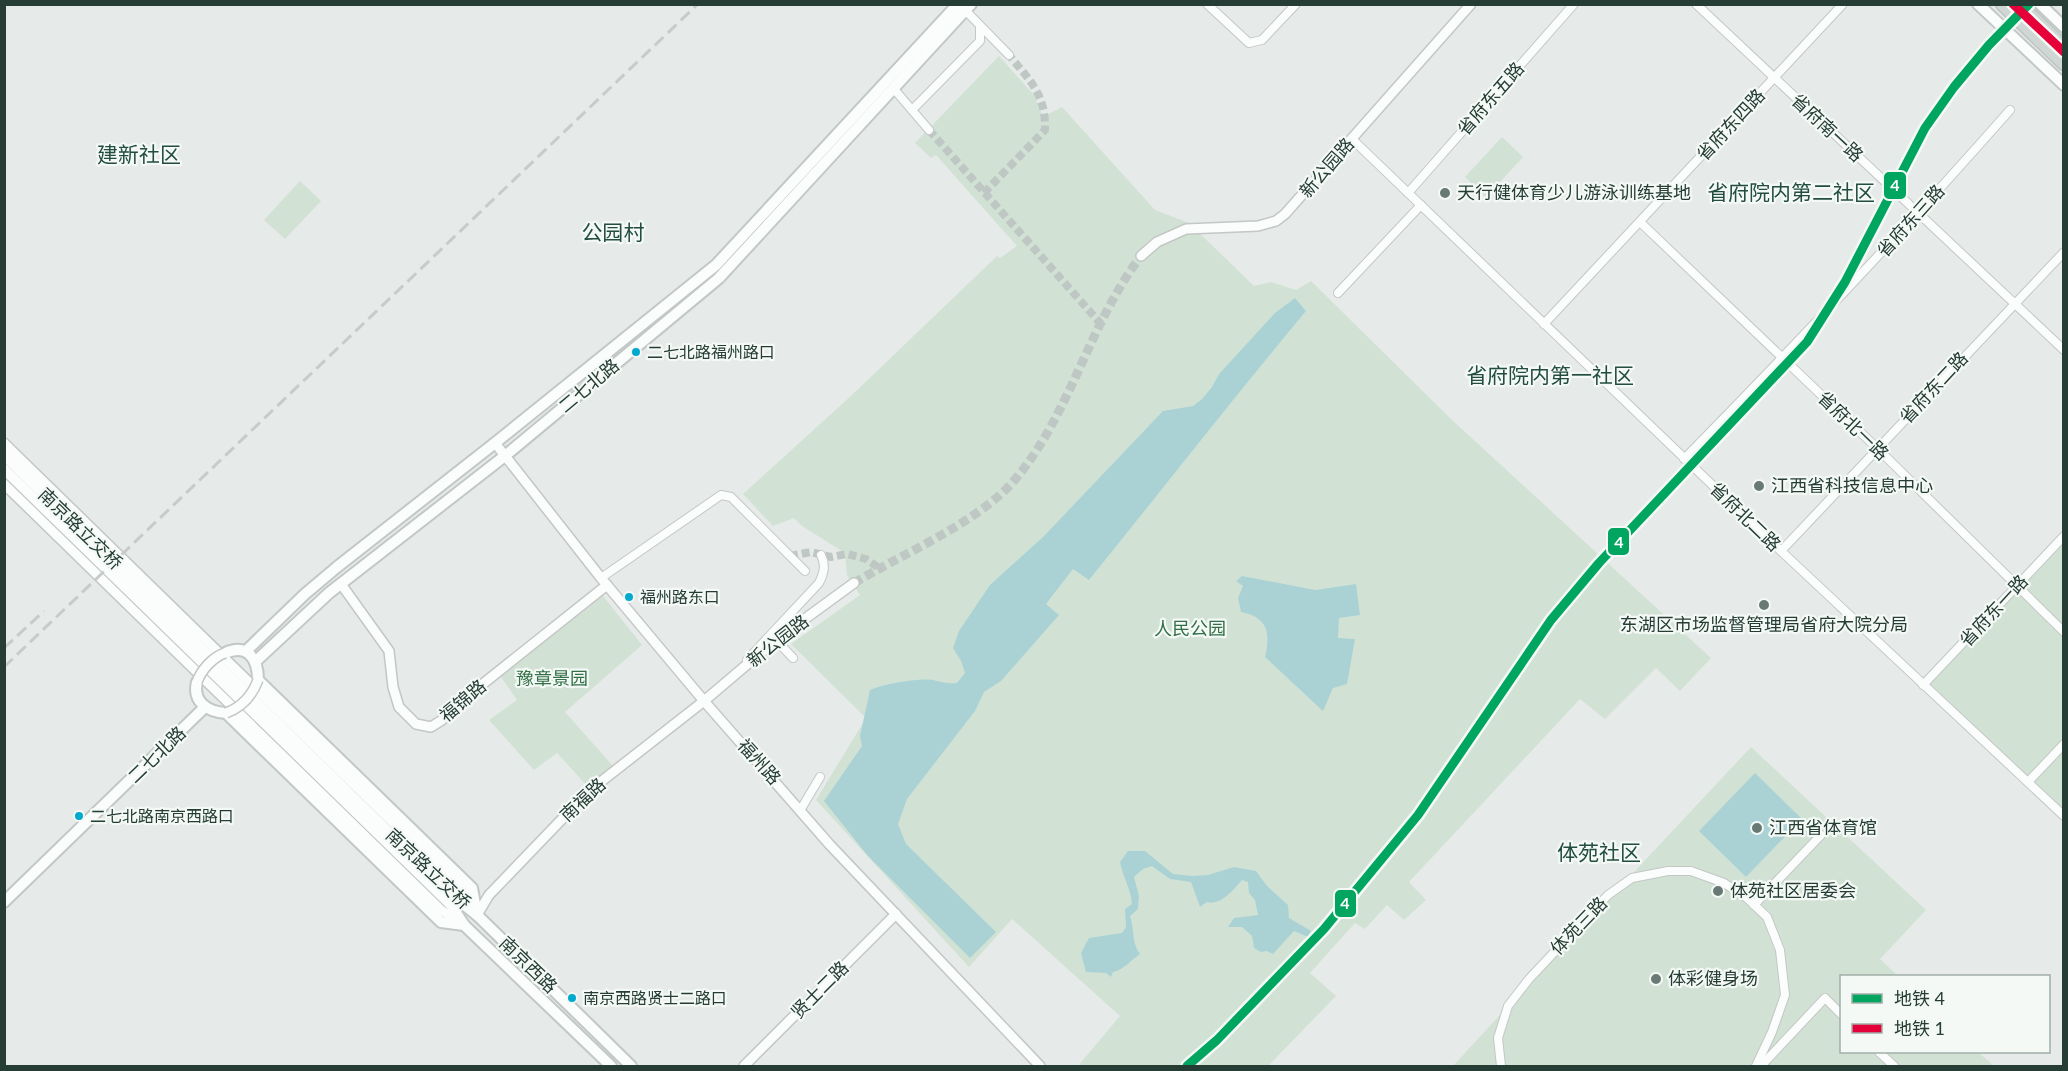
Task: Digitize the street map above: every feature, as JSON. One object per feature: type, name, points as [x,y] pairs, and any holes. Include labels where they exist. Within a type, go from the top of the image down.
[{"type":"main road","points":[[1978,4],[2064,85]]},
{"type":"main road","points":[[2002,4],[2064,64]]},
{"type":"main road","points":[[2019,4],[2064,47]]},
{"type":"main road","points":[[2040,4],[2064,27]]},
{"type":"main road","name":"二七北路","points":[[256,661],[341,584],[506,455],[719,278],[894,88],[964,6]]},
{"type":"main road","name":"二七北路","points":[[246,651],[305,594],[337,567],[716,265],[964,6]]},
{"type":"main road","name":"南京路立交桥","points":[[4,455],[456,898],[477,915]]},
{"type":"main road","name":"南京路立交桥","points":[[4,469],[451,905],[464,925]]},
{"type":"main road","points":[[225,652],[246,651],[256,661],[258,680],[472,888],[477,915]]},
{"type":"main road","points":[[197,682],[197,696],[205,707],[213,713],[226,713],[441,922],[464,925]]},
{"type":"main road","name":"二七北路","points":[[4,902],[205,707]]},
{"type":"main road","name":"南京西路","points":[[477,915],[632,1066]]},
{"type":"main road","name":"南京西路","points":[[464,925],[611,1066]]},
{"type":"street","points":[[1207,4],[1249,43],[1262,40],[1296,4]]},
{"type":"street","name":"新公园路","points":[[1141,256],[1157,242],[1186,229],[1258,226],[1276,221],[1285,214],[1471,4]]},
{"type":"street","name":"省府东五路","points":[[1408,193],[1574,4]]},
{"type":"street","name":"省府南一路","points":[[1696,4],[2064,350]]},
{"type":"street","name":"省府东四路","points":[[1544,324],[1843,4]]},
{"type":"street","points":[[964,6],[1008,56]]},
{"type":"street","points":[[912,110],[980,41],[980,26]]},
{"type":"street","points":[[894,88],[928,130]]},
{"type":"street","name":"省府东三路","points":[[1684,459],[1783,359],[1918,214],[2010,110]]},
{"type":"street","name":"省府北二路","points":[[1352,139],[1684,459],[2064,816]]},
{"type":"street","points":[[1338,293],[1421,205]]},
{"type":"street","name":"省府北一路","points":[[1640,222],[1878,449],[2064,633]]},
{"type":"street","name":"省府东二路","points":[[1781,551],[2064,252]]},
{"type":"street","name":"福州路","points":[[495,442],[604,582],[704,701],[801,809],[830,845],[1040,1066]]},
{"type":"street","name":"南京路立交桥","points":[[4,443],[463,891],[477,915]]},
{"type":"street","name":"南京路立交桥","points":[[4,484],[441,910],[464,925]]},
{"type":"street","name":"福锦路","points":[[341,584],[389,651],[393,687],[399,707],[416,724],[431,728],[604,582],[721,495],[731,497],[805,572]]},
{"type":"street","name":"省府东一路","points":[[1923,685],[2064,536]]},
{"type":"street","points":[[728,680],[819,583],[824,574],[824,562],[821,555]]},
{"type":"street","name":"新公园路","points":[[704,701],[776,640],[854,583]]},
{"type":"street","points":[[776,640],[793,658]]},
{"type":"street","points":[[197,682],[200,674],[218,655],[225,652]]},
{"type":"street","points":[[226,713],[236,709],[253,693],[258,680]]},
{"type":"street","name":"南福路","points":[[477,915],[489,895],[589,792],[704,701]]},
{"type":"street","points":[[2028,782],[2064,744]]},
{"type":"street","points":[[801,809],[820,777]]},
{"type":"street","points":[[1756,1066],[1772,1032],[1785,995],[1780,950],[1767,917],[1754,905],[1821,835]]},
{"type":"street","name":"体苑三路","points":[[1501,1066],[1498,1038],[1508,1006],[1529,979],[1608,896],[1632,878],[1668,871],[1691,871],[1724,883],[1754,905]]},
{"type":"street","name":"贤士二路","points":[[744,1066],[896,914]]},
{"type":"street","points":[[1761,1066],[1825,998],[1840,1013]]},
{"type":"street","points":[[1880,1053],[1894,1066]]},
{"type":"green space","name":"人民公园","points":[[999,56],[1034,95],[1043,117],[1062,107],[1155,210],[1189,223],[1254,286],[1271,282],[1296,290],[1311,281],[1451,419],[1711,658],[1680,691],[1656,668],[1605,719],[1580,699],[1409,882],[1426,900],[1404,920],[1387,905],[1365,929],[1355,923],[1310,973],[1336,996],[1268,1066],[1078,1066],[1120,1016],[1012,919],[969,967],[816,800],[866,718],[791,644],[860,595],[847,575],[845,553],[802,526],[794,518],[773,526],[743,494],[852,395],[997,256],[1000,258],[1017,246],[936,155],[931,158],[915,143]]},
{"type":"green space","points":[[1502,137],[1523,157],[1486,197],[1465,177]]},
{"type":"green space","points":[[300,181],[321,201],[285,239],[264,220]]},
{"type":"green space","points":[[2063,539],[2063,809],[1928,684]]},
{"type":"green space","name":"豫章景园","points":[[603,596],[642,645],[565,712],[613,766],[589,788],[557,753],[534,770],[489,720],[517,700],[501,677]]},
{"type":"green space","name":"江西省体育馆","points":[[1751,747],[1926,910],[1880,959],[1897,975],[1840,975],[1840,1053],[1979,1053],[1994,1066],[1453,1066]]},
{"type":"water","points":[[1295,298],[1306,311],[1089,580],[1073,569],[1046,604],[1059,615],[1001,681],[984,692],[975,711],[907,799],[898,824],[906,844],[996,932],[970,958],[868,856],[824,801],[862,746],[860,736],[870,690],[919,680],[957,683],[965,673],[953,648],[959,631],[990,585],[1044,536],[1163,411],[1193,406],[1202,399],[1219,374],[1275,313]]},
{"type":"water","points":[[1242,576],[1315,590],[1356,584],[1360,615],[1339,618],[1338,638],[1355,639],[1347,684],[1333,688],[1323,711],[1265,657],[1267,633],[1265,627],[1257,618],[1241,612],[1238,598],[1243,586],[1236,581]]},
{"type":"water","points":[[1755,773],[1802,819],[1746,877],[1699,831]]},
{"type":"water","points":[[1128,851],[1145,851],[1173,874],[1208,875],[1234,867],[1256,871],[1267,886],[1288,905],[1289,918],[1311,931],[1308,937],[1294,931],[1273,954],[1267,951],[1261,952],[1254,948],[1252,936],[1242,927],[1228,927],[1234,918],[1258,915],[1255,900],[1249,893],[1248,882],[1242,880],[1222,899],[1212,903],[1207,902],[1200,907],[1191,882],[1170,879],[1152,866],[1143,869],[1134,877],[1139,896],[1138,909],[1130,916],[1135,945],[1140,954],[1124,967],[1113,972],[1111,977],[1106,973],[1086,972],[1081,953],[1089,938],[1122,933],[1126,927],[1125,909],[1132,904],[1120,862]]},
{"type":"tunnel","points":[[984,193],[1045,130],[1040,97],[1009,55]]},
{"type":"tunnel","points":[[929,130],[1101,324]]},
{"type":"tunnel","points":[[854,583],[958,525],[997,498],[1012,483],[1032,457],[1049,429],[1107,311],[1141,256]]},
{"type":"tunnel","points":[[790,556],[811,552],[831,557],[847,554],[866,559],[879,568]]},
{"type":"railway","points":[[4,667],[698,4]]},
{"type":"railway","points":[[4,648],[44,611]]},
{"type":"metro line","name":"1","points":[[2013,4],[2064,52]]},
{"type":"metro line","name":"4","points":[[1187,1066],[1217,1040],[1324,929],[1418,815],[1551,620],[1599,563],[1807,342],[1845,282],[1925,128],[1954,87],[1989,45],[2029,4]]},
{"type":"place","name":"天行健体育少儿游泳训练基地","points":[[1445,193]]},
{"type":"place","name":"二七北路福州路口","points":[[636,352]]},
{"type":"place","name":"江西省科技信息中心","points":[[1759,486]]},
{"type":"place","name":"福州路东口","points":[[629,597]]},
{"type":"place","name":"东湖区市场监督管理局省府大院分局","points":[[1764,605]]},
{"type":"place","name":"二七北路南京西路口","points":[[79,816]]},
{"type":"place","name":"江西省体育馆","points":[[1757,828]]},
{"type":"place","name":"体苑社区居委会","points":[[1718,891]]},
{"type":"place","name":"体彩健身场","points":[[1656,979]]},
{"type":"place","name":"南京西路贤士二路口","points":[[572,998]]},
{"type":"district","name":"建新社区","points":[[139,155]]},
{"type":"district","name":"省府院内第二社区","points":[[1791,193]]},
{"type":"district","name":"公园村","points":[[613,233]]},
{"type":"district","name":"省府院内第一社区","points":[[1550,376]]},
{"type":"district","name":"体苑社区","points":[[1599,853]]}]
